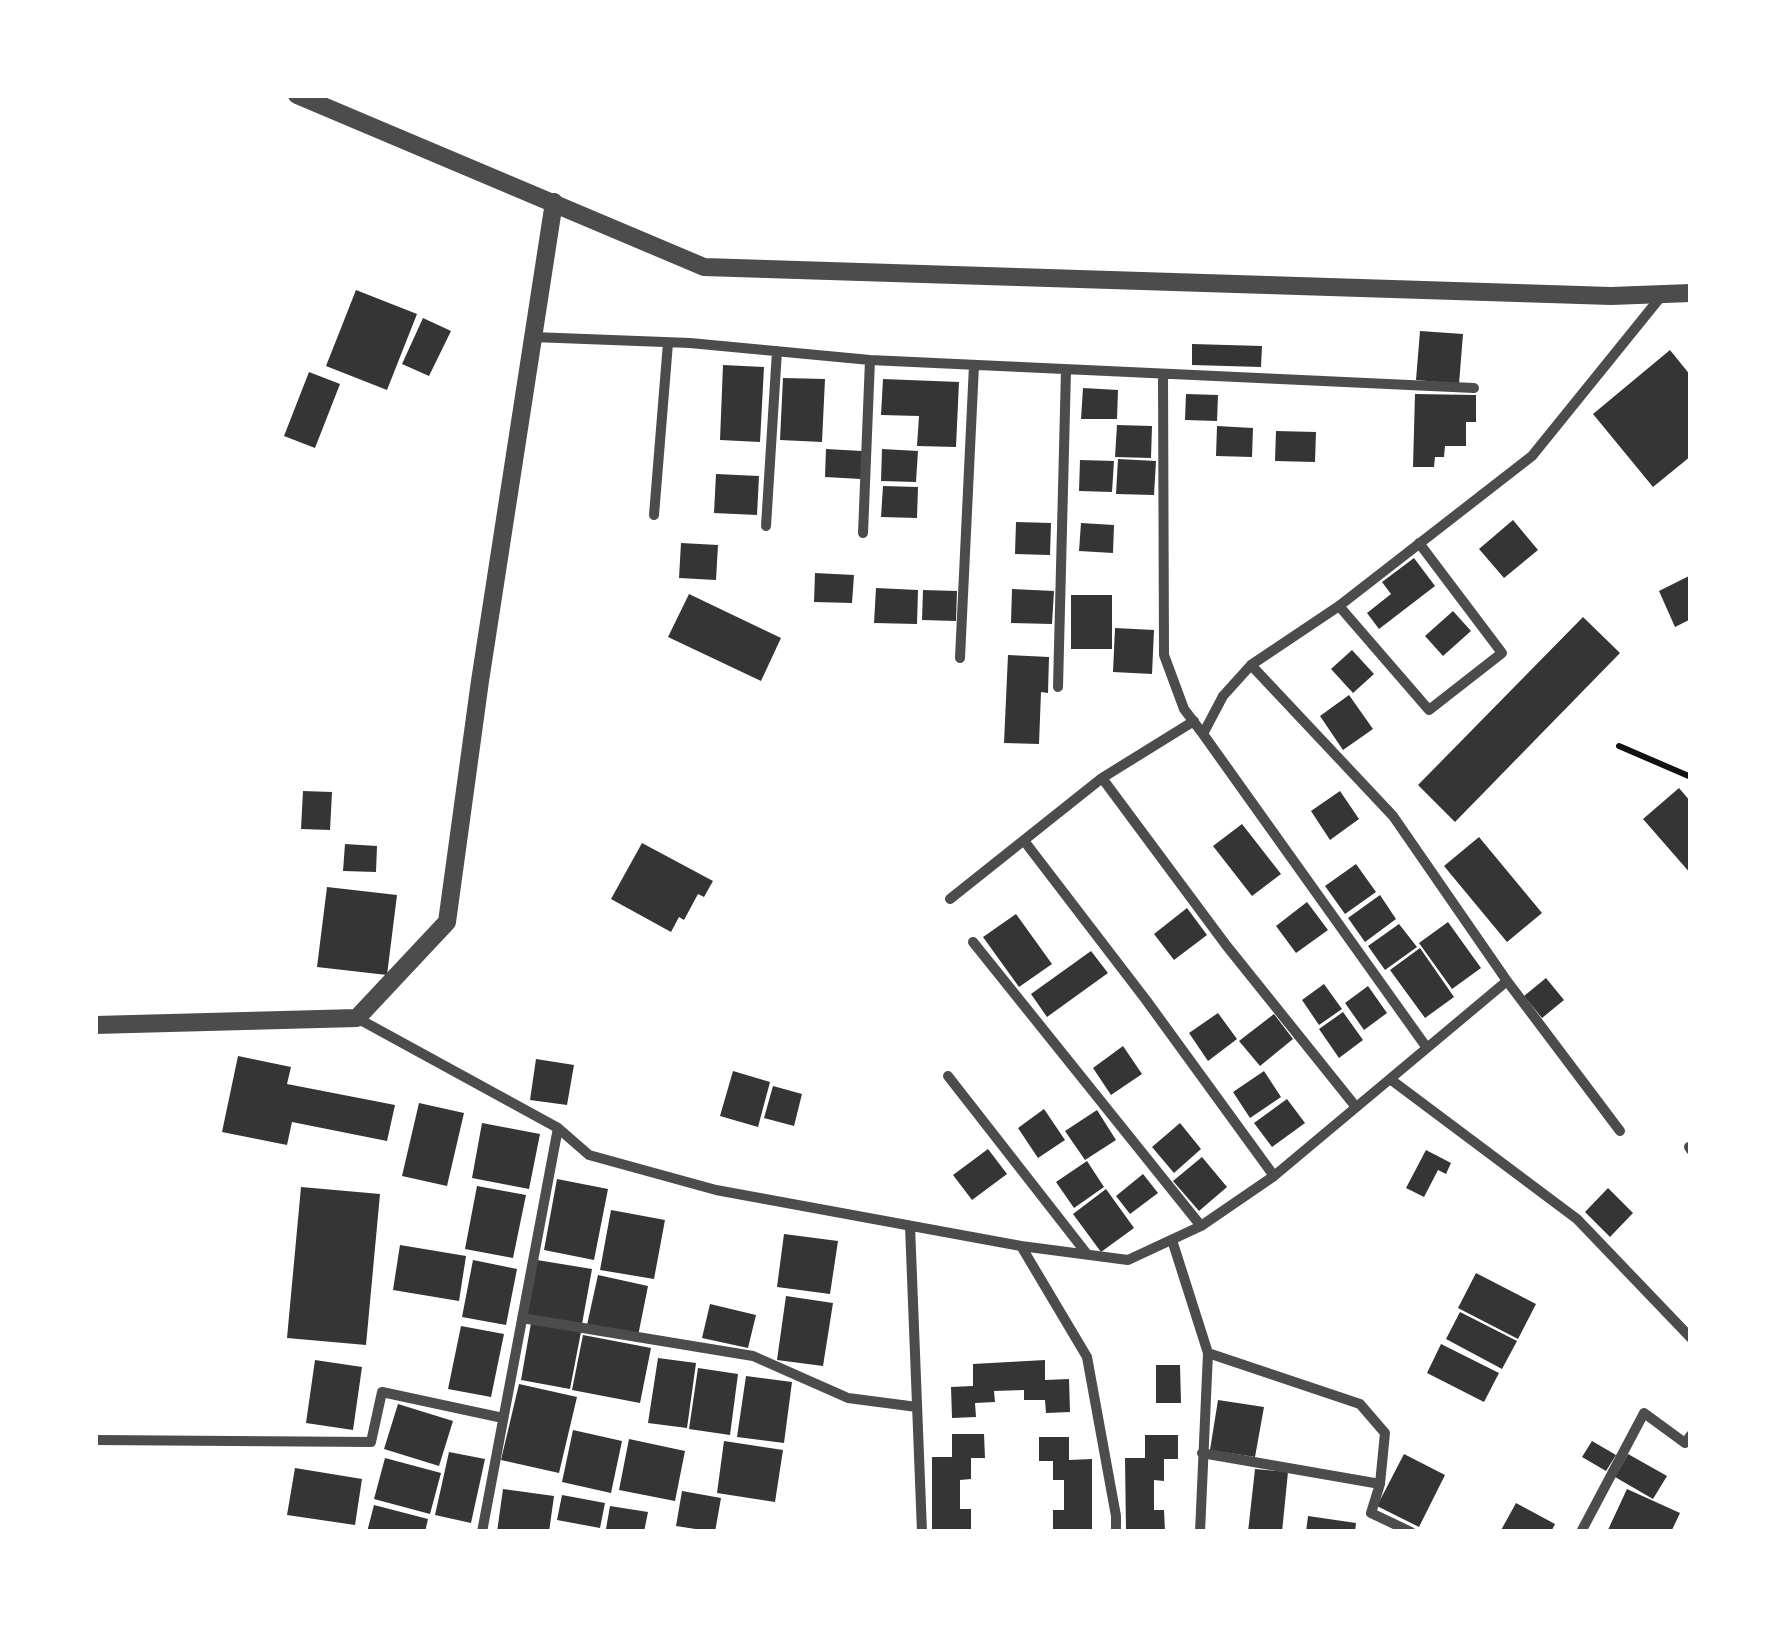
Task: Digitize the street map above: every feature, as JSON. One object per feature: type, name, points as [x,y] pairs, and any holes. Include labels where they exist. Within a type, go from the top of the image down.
[{"type":"street","points":[[297,95],[704,267],[1610,296],[1691,293]]},
{"type":"street","points":[[357,1018],[447,922],[554,202]]},
{"type":"street","points":[[1204,734],[1223,696],[1250,665],[1339,606],[1532,456],[1663,294]]},
{"type":"street","points":[[533,337],[668,343],[870,360],[1474,388]]},
{"type":"street","points":[[654,516],[668,343]]},
{"type":"street","points":[[766,526],[777,351]]},
{"type":"street","points":[[862,533],[870,360]]},
{"type":"street","points":[[960,658],[974,365]]},
{"type":"street","points":[[1058,687],[1066,370]]},
{"type":"street","points":[[1163,375],[1164,655],[1184,709],[1427,1048]]},
{"type":"street","points":[[1339,606],[1429,710],[1502,653],[1419,544]]},
{"type":"street","points":[[1250,665],[1393,816],[1507,981],[1620,1131]]},
{"type":"street","points":[[950,899],[1102,778],[1194,721]]},
{"type":"street","points":[[1102,778],[1226,944],[1356,1107]]},
{"type":"street","points":[[1025,842],[1274,1176]]},
{"type":"street","points":[[972,942],[1201,1226]]},
{"type":"street","points":[[95,1025],[357,1018],[558,1128],[589,1154],[716,1190],[1021,1246],[1128,1260],[1201,1226],[1274,1176],[1507,981]]},
{"type":"street","points":[[948,1076],[1087,1254]]},
{"type":"street","points":[[1390,1079],[1577,1219],[1691,1338]]},
{"type":"street","points":[[482,1532],[558,1128]]},
{"type":"street","points":[[910,1226],[922,1532]]},
{"type":"street","points":[[1172,1240],[1208,1353],[1200,1532]]},
{"type":"street","points":[[1021,1246],[1087,1357],[1116,1532]]},
{"type":"street","points":[[522,1318],[753,1356],[848,1398],[917,1407]]},
{"type":"street","points":[[1208,1353],[1360,1404],[1386,1433],[1372,1513],[1411,1532]]},
{"type":"street","points":[[95,1440],[371,1442],[382,1392],[503,1418]]},
{"type":"street","points":[[1581,1532],[1644,1413],[1685,1443],[1691,1435]]},
{"type":"street","points":[[1202,1453],[1380,1484]]},
{"type":"path","points":[[1618,746],[1691,777]]},
{"type":"building","points":[[356,290],[417,314],[387,390],[326,366]]},
{"type":"building","points":[[423,318],[451,331],[429,376],[402,364]]},
{"type":"building","points":[[1420,331],[1463,334],[1459,384],[1416,380]]},
{"type":"building","points":[[1192,344],[1262,346],[1261,367],[1192,365]]},
{"type":"building","points":[[1670,350],[1691,376],[1691,456],[1653,487],[1593,414]]},
{"type":"building","points":[[723,365],[764,367],[760,442],[720,440]]},
{"type":"building","points":[[309,372],[340,384],[315,448],[284,436]]},
{"type":"building","points":[[783,378],[825,379],[822,442],[780,440]]},
{"type":"building","points":[[883,379],[959,382],[956,447],[917,446],[919,416],[881,415]]},
{"type":"building","points":[[1083,388],[1118,390],[1117,419],[1081,419]]},
{"type":"building","points":[[1186,394],[1218,395],[1217,421],[1185,420]]},
{"type":"building","points":[[1415,394],[1476,395],[1476,422],[1466,422],[1466,446],[1445,446],[1444,457],[1435,457],[1434,467],[1413,467]]},
{"type":"building","points":[[1117,425],[1152,426],[1151,458],[1115,457]]},
{"type":"building","points":[[1217,426],[1253,428],[1252,457],[1216,456]]},
{"type":"building","points":[[1276,431],[1316,432],[1315,462],[1275,461]]},
{"type":"building","points":[[826,449],[862,451],[861,479],[825,477]]},
{"type":"building","points":[[882,449],[918,451],[916,482],[881,481]]},
{"type":"building","points":[[1118,459],[1156,461],[1154,495],[1116,494]]},
{"type":"building","points":[[1080,460],[1114,461],[1112,492],[1079,491]]},
{"type":"building","points":[[716,474],[759,476],[757,515],[714,513]]},
{"type":"building","points":[[883,486],[918,487],[917,518],[881,517]]},
{"type":"building","points":[[1513,520],[1538,550],[1504,578],[1479,549]]},
{"type":"building","points":[[1016,522],[1051,523],[1050,555],[1015,554]]},
{"type":"building","points":[[1081,523],[1114,525],[1113,553],[1079,551]]},
{"type":"building","points":[[681,543],[718,545],[716,580],[679,578]]},
{"type":"building","points":[[1414,558],[1435,586],[1379,629],[1367,613],[1391,594],[1382,582]]},
{"type":"building","points":[[815,573],[854,575],[852,603],[814,602]]},
{"type":"building","points":[[1691,575],[1691,619],[1675,627],[1659,591]]},
{"type":"building","points":[[876,588],[918,590],[917,624],[874,623]]},
{"type":"building","points":[[1012,589],[1054,591],[1052,624],[1011,623]]},
{"type":"building","points":[[923,590],[957,591],[956,621],[922,620]]},
{"type":"building","points":[[689,594],[781,638],[761,681],[668,637]]},
{"type":"building","points":[[1071,595],[1112,595],[1112,649],[1071,649]]},
{"type":"building","points":[[1453,611],[1471,631],[1443,656],[1425,636]]},
{"type":"building","points":[[1583,617],[1620,653],[1455,822],[1418,785]]},
{"type":"building","points":[[1115,628],[1154,630],[1152,674],[1113,672]]},
{"type":"building","points":[[1352,650],[1374,674],[1353,693],[1331,669]]},
{"type":"building","points":[[1008,655],[1049,657],[1048,693],[1041,692],[1039,744],[1004,743]]},
{"type":"building","points":[[1349,695],[1373,729],[1343,750],[1320,716]]},
{"type":"building","points":[[1679,788],[1691,802],[1691,874],[1643,819]]},
{"type":"building","points":[[303,791],[332,792],[330,830],[301,829]]},
{"type":"building","points":[[1340,791],[1359,819],[1330,840],[1311,811]]},
{"type":"building","points":[[1242,824],[1281,874],[1252,896],[1213,846]]},
{"type":"building","points":[[1479,837],[1542,913],[1507,942],[1444,866]]},
{"type":"building","points":[[642,843],[713,881],[704,897],[698,894],[684,920],[679,917],[671,932],[611,899]]},
{"type":"building","points":[[345,844],[377,846],[376,872],[343,871]]},
{"type":"building","points":[[1356,864],[1376,892],[1345,914],[1325,886]]},
{"type":"building","points":[[327,887],[397,895],[387,975],[317,967]]},
{"type":"building","points":[[1380,895],[1396,919],[1365,942],[1348,918]]},
{"type":"building","points":[[1307,902],[1328,930],[1296,953],[1276,926]]},
{"type":"building","points":[[1187,908],[1207,935],[1174,960],[1154,934]]},
{"type":"building","points":[[1016,914],[1052,964],[1019,987],[983,937]]},
{"type":"building","points":[[1448,922],[1481,968],[1452,989],[1419,943]]},
{"type":"building","points":[[1399,924],[1417,947],[1385,970],[1368,946]]},
{"type":"building","points":[[1420,948],[1454,997],[1425,1018],[1390,970]]},
{"type":"building","points":[[1091,951],[1108,973],[1047,1017],[1031,994]]},
{"type":"building","points":[[1546,978],[1564,1000],[1542,1018],[1524,996]]},
{"type":"building","points":[[1324,984],[1342,1009],[1319,1025],[1302,1000]]},
{"type":"building","points":[[1368,986],[1387,1013],[1364,1030],[1345,1003]]},
{"type":"building","points":[[1343,1012],[1363,1040],[1339,1058],[1319,1029]]},
{"type":"building","points":[[1218,1013],[1237,1039],[1208,1061],[1189,1033]]},
{"type":"building","points":[[1274,1014],[1293,1039],[1260,1066],[1239,1041]]},
{"type":"building","points":[[1123,1046],[1142,1074],[1111,1095],[1093,1068]]},
{"type":"building","points":[[238,1056],[291,1067],[287,1084],[395,1105],[387,1141],[292,1122],[287,1145],[222,1132]]},
{"type":"building","points":[[536,1059],[574,1065],[567,1105],[530,1100]]},
{"type":"building","points":[[733,1071],[770,1082],[758,1127],[720,1116]]},
{"type":"building","points":[[1264,1071],[1281,1097],[1250,1118],[1233,1092]]},
{"type":"building","points":[[773,1086],[802,1094],[794,1126],[764,1118]]},
{"type":"building","points":[[1287,1099],[1305,1123],[1272,1147],[1254,1123]]},
{"type":"building","points":[[419,1103],[464,1113],[447,1186],[402,1176]]},
{"type":"building","points":[[1044,1109],[1065,1140],[1038,1158],[1018,1128]]},
{"type":"building","points":[[1097,1110],[1116,1140],[1085,1160],[1065,1131]]},
{"type":"building","points":[[482,1123],[540,1134],[529,1189],[472,1178]]},
{"type":"building","points":[[1180,1123],[1201,1149],[1174,1173],[1152,1147]]},
{"type":"building","points":[[988,1149],[1007,1174],[972,1200],[953,1175]]},
{"type":"building","points":[[1426,1150],[1451,1163],[1446,1174],[1438,1170],[1424,1197],[1406,1188]]},
{"type":"building","points":[[1202,1157],[1227,1187],[1199,1211],[1173,1181]]},
{"type":"building","points":[[1087,1161],[1104,1187],[1074,1208],[1056,1182]]},
{"type":"building","points":[[1143,1174],[1158,1193],[1130,1214],[1116,1196]]},
{"type":"building","points":[[557,1179],[608,1189],[594,1260],[544,1250]]},
{"type":"building","points":[[477,1186],[526,1195],[513,1258],[465,1249]]},
{"type":"building","points":[[301,1187],[380,1194],[366,1345],[287,1338]]},
{"type":"building","points":[[1608,1188],[1633,1213],[1610,1237],[1585,1212]]},
{"type":"building","points":[[1106,1189],[1134,1228],[1101,1252],[1073,1214]]},
{"type":"building","points":[[611,1210],[665,1220],[654,1279],[600,1270]]},
{"type":"building","points":[[784,1234],[838,1241],[830,1294],[777,1287]]},
{"type":"building","points":[[400,1245],[466,1256],[459,1301],[393,1290]]},
{"type":"building","points":[[473,1260],[517,1269],[506,1325],[462,1317]]},
{"type":"building","points":[[537,1260],[592,1269],[582,1324],[527,1315]]},
{"type":"building","points":[[1476,1273],[1536,1304],[1518,1339],[1458,1308]]},
{"type":"building","points":[[598,1275],[648,1286],[638,1336],[587,1325]]},
{"type":"building","points":[[786,1296],[833,1303],[823,1366],[777,1360]]},
{"type":"building","points":[[710,1304],[756,1315],[748,1348],[702,1338]]},
{"type":"building","points":[[1460,1312],[1517,1341],[1502,1369],[1446,1339]]},
{"type":"building","points":[[531,1323],[581,1332],[570,1389],[521,1380]]},
{"type":"building","points":[[461,1326],[504,1334],[491,1397],[448,1389]]},
{"type":"building","points":[[583,1335],[651,1348],[640,1403],[572,1390]]},
{"type":"building","points":[[1441,1344],[1499,1373],[1484,1402],[1427,1373]]},
{"type":"building","points":[[658,1358],[696,1363],[687,1428],[648,1423]]},
{"type":"building","points":[[315,1360],[362,1367],[353,1430],[306,1423]]},
{"type":"building","points":[[1045,1360],[1045,1380],[1069,1379],[1070,1412],[1046,1413],[1045,1400],[1024,1400],[1024,1390],[994,1391],[995,1402],[975,1403],[976,1417],[952,1418],[951,1387],[973,1386],[973,1364]]},
{"type":"building","points":[[1156,1365],[1180,1365],[1181,1403],[1156,1403]]},
{"type":"building","points":[[698,1368],[738,1374],[730,1435],[689,1429]]},
{"type":"building","points":[[746,1376],[792,1382],[784,1443],[737,1437]]},
{"type":"building","points":[[519,1384],[577,1397],[559,1473],[501,1460]]},
{"type":"building","points":[[1218,1400],[1264,1407],[1255,1457],[1210,1450]]},
{"type":"building","points":[[398,1404],[453,1421],[439,1466],[384,1449]]},
{"type":"building","points":[[573,1430],[622,1441],[611,1493],[562,1482]]},
{"type":"building","points":[[952,1434],[984,1434],[985,1458],[971,1458],[971,1479],[960,1480],[960,1509],[971,1509],[971,1532],[932,1530],[932,1457],[952,1457]]},
{"type":"building","points":[[1145,1435],[1178,1435],[1178,1459],[1164,1459],[1164,1481],[1154,1480],[1154,1510],[1164,1510],[1165,1532],[1126,1531],[1125,1458],[1145,1458]]},
{"type":"building","points":[[1039,1437],[1069,1437],[1069,1460],[1092,1459],[1092,1532],[1053,1532],[1053,1510],[1064,1510],[1064,1480],[1053,1480],[1053,1461],[1039,1461]]},
{"type":"building","points":[[629,1439],[685,1451],[675,1501],[619,1490]]},
{"type":"building","points":[[724,1441],[783,1450],[775,1502],[717,1493]]},
{"type":"building","points":[[1592,1441],[1616,1455],[1606,1471],[1582,1457]]},
{"type":"building","points":[[449,1452],[485,1459],[471,1523],[435,1515]]},
{"type":"building","points":[[1404,1454],[1445,1475],[1419,1527],[1377,1506]]},
{"type":"building","points":[[1628,1454],[1667,1476],[1653,1499],[1615,1477]]},
{"type":"building","points":[[385,1458],[441,1473],[430,1514],[374,1499]]},
{"type":"building","points":[[295,1468],[362,1479],[355,1525],[287,1515]]},
{"type":"building","points":[[1255,1469],[1288,1472],[1282,1532],[1248,1532]]},
{"type":"building","points":[[503,1489],[554,1496],[549,1532],[497,1532]]},
{"type":"building","points":[[1627,1489],[1680,1513],[1671,1532],[1607,1532]]},
{"type":"building","points":[[682,1491],[721,1498],[715,1532],[676,1526]]},
{"type":"building","points":[[562,1495],[605,1503],[600,1528],[557,1520]]},
{"type":"building","points":[[1516,1503],[1555,1524],[1551,1532],[1500,1532]]},
{"type":"building","points":[[374,1505],[428,1519],[425,1532],[367,1532]]},
{"type":"building","points":[[610,1506],[648,1512],[644,1532],[606,1529]]},
{"type":"building","points":[[1308,1516],[1356,1523],[1355,1532],[1306,1532]]}]
